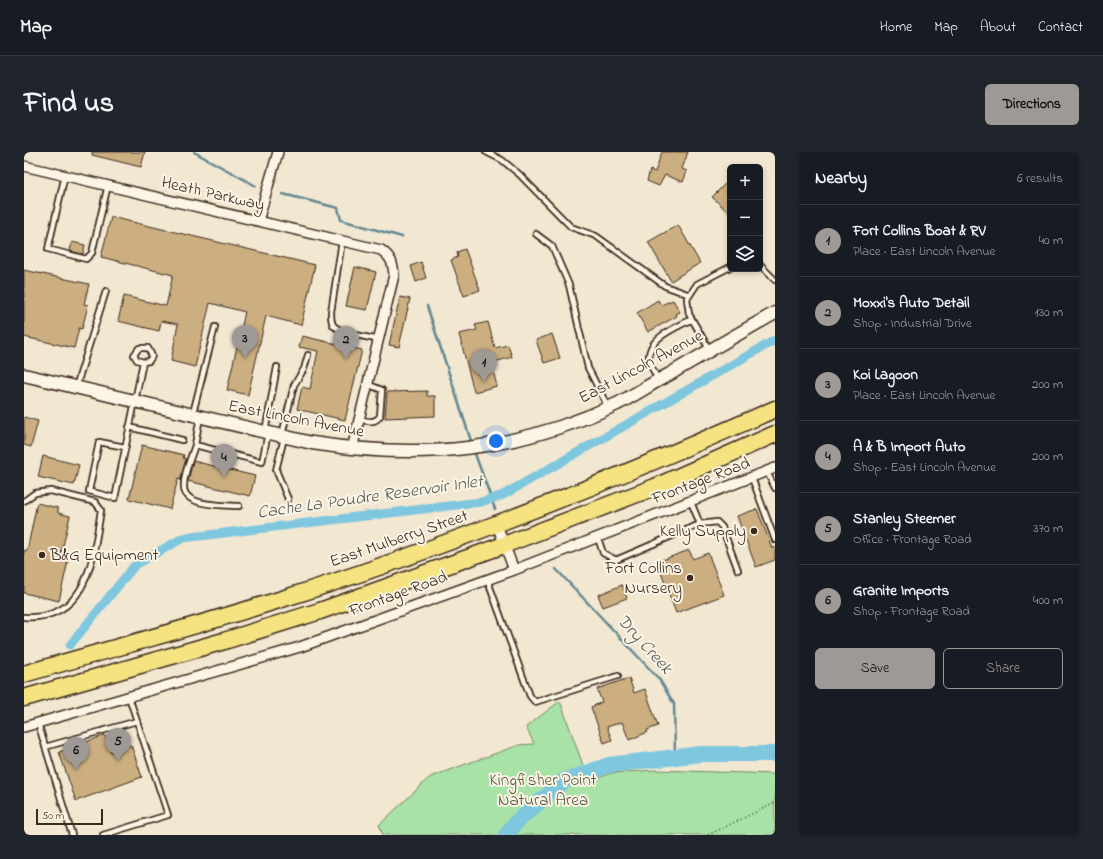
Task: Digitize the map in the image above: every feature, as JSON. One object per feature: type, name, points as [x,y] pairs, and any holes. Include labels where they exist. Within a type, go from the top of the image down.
[{"type":"highway","name":"East Mulberry Street","points":[[24,674],[282,599],[497,525],[611,479],[775,409]]},
{"type":"highway","points":[[24,698],[224,641],[320,611],[504,545],[655,487],[775,434]]},
{"type":"highway","points":[[24,689],[151,661]]},
{"type":"street","points":[[258,220],[276,154]]},
{"type":"street","name":"Heath Parkway","points":[[24,166],[381,250],[391,260],[394,275],[378,340]]},
{"type":"street","name":"East Lincoln Avenue","points":[[24,375],[283,436],[352,449],[406,452],[472,448],[518,440],[556,428],[608,407],[775,313]]},
{"type":"street","points":[[352,449],[378,340]]},
{"type":"street","name":"Frontage Road","points":[[24,727],[300,647],[514,570],[771,470]]},
{"type":"street","points":[[497,525],[514,570]]},
{"type":"lane","points":[[486,152],[502,160],[519,174],[571,227],[596,236],[665,286],[690,295]]},
{"type":"lane","points":[[65,175],[48,249],[86,259],[92,252],[108,186]]},
{"type":"lane","points":[[536,234],[552,246],[569,285],[588,368],[608,407]]},
{"type":"lane","points":[[342,241],[331,320],[340,330],[378,340]]},
{"type":"lane","points":[[763,268],[775,280]]},
{"type":"lane","points":[[709,351],[692,319],[687,299],[697,284],[727,269]]},
{"type":"lane","points":[[76,387],[106,291]]},
{"type":"lane","points":[[658,380],[649,358],[649,351],[655,340],[692,319]]},
{"type":"lane","points":[[215,327],[196,416],[194,445],[185,477],[184,489],[186,493],[196,502],[239,506]]},
{"type":"lane","points":[[288,498],[276,470],[294,385],[304,369],[308,354]]},
{"type":"lane","points":[[124,447],[99,442],[89,491],[115,498],[124,447],[144,362]]},
{"type":"lane","points":[[194,445],[262,462],[278,367]]},
{"type":"lane","points":[[359,419],[372,422],[378,419],[383,393],[378,387],[367,384]]},
{"type":"lane","points":[[129,427],[182,440]]},
{"type":"lane","points":[[771,470],[775,488]]},
{"type":"lane","points":[[752,478],[775,540]]},
{"type":"lane","points":[[24,501],[35,493],[51,491],[95,502],[101,510],[89,572],[73,600],[62,611],[52,615],[36,618],[24,617]]},
{"type":"lane","points":[[691,502],[700,524]]},
{"type":"lane","points":[[598,538],[603,553],[616,560],[700,524],[717,522],[722,527],[738,570]]},
{"type":"lane","points":[[487,579],[530,696],[535,702],[618,676]]},
{"type":"lane","points":[[103,835],[168,815],[129,697]]},
{"type":"lane","points":[[45,747],[137,721]]},
{"type":"lane","points":[[38,723],[72,835]]},
{"type":"path","points":[[708,835],[775,803]]},
{"type":"green space","name":"Kingfisher Point Natural Area","points":[[560,701],[589,782],[611,773],[657,770],[775,774],[775,835],[383,835],[379,825],[430,777],[519,745],[534,744],[526,727]]},
{"type":"building","points":[[92,152],[145,152],[141,167],[92,155]]},
{"type":"building","points":[[662,152],[688,152],[682,169],[687,171],[683,182],[665,175],[659,186],[647,181],[650,170],[655,172]]},
{"type":"building","points":[[727,182],[727,211],[712,197]]},
{"type":"building","points":[[111,217],[315,265],[301,325],[266,316],[248,395],[227,390],[245,312],[210,303],[195,367],[171,361],[178,324],[161,321],[159,331],[118,321],[124,296],[166,306],[173,275],[101,257]]},
{"type":"building","points":[[678,225],[700,263],[671,281],[648,242]]},
{"type":"building","points":[[72,242],[85,245],[83,254],[70,251]]},
{"type":"building","points":[[465,249],[480,290],[464,296],[451,260],[458,257],[457,252]]},
{"type":"building","points":[[421,262],[426,278],[416,282],[411,266]]},
{"type":"building","points":[[355,267],[376,272],[367,310],[346,306]]},
{"type":"building","points":[[24,270],[89,284],[84,304],[88,305],[82,329],[79,328],[74,348],[24,337]]},
{"type":"building","points":[[400,297],[410,299],[399,347],[389,345]]},
{"type":"building","points":[[658,300],[661,305],[673,300],[680,312],[676,314],[677,316],[648,332],[637,313]]},
{"type":"building","points":[[488,322],[495,348],[508,345],[512,357],[491,363],[497,386],[474,392],[459,334],[477,330],[475,325]]},
{"type":"building","points":[[552,334],[560,358],[544,363],[536,340]]},
{"type":"building","points":[[302,336],[362,350],[345,420],[297,409],[302,387],[310,389],[318,351],[299,347]]},
{"type":"building","points":[[427,391],[427,396],[435,396],[435,416],[385,418],[387,392]]},
{"type":"building","points":[[24,417],[38,421],[31,447],[24,445]]},
{"type":"building","points":[[142,445],[184,455],[183,458],[186,459],[181,480],[178,479],[170,509],[129,499]]},
{"type":"building","points":[[43,456],[79,465],[74,485],[38,477]]},
{"type":"building","points":[[193,461],[255,476],[250,496],[188,481]]},
{"type":"building","name":"B&G Equipment","points":[[37,503],[58,508],[58,513],[70,516],[60,559],[68,561],[59,601],[24,593],[24,550],[27,551]]},
{"type":"building","name":"Kelly Supply","points":[[757,509],[772,548],[775,547],[775,560],[756,567],[737,516]]},
{"type":"building","name":"Fort Collins Nursery","points":[[689,550],[693,559],[708,553],[724,595],[676,613],[657,562]]},
{"type":"building","points":[[622,585],[627,598],[603,607],[598,595]]},
{"type":"building","points":[[629,678],[634,693],[645,689],[658,726],[629,740],[622,722],[607,727],[612,740],[604,743],[591,707],[602,702],[597,689]]},
{"type":"building","points":[[105,735],[111,752],[131,745],[142,777],[76,801],[59,752]]},
{"type":"waterway","name":"Dry Creek","points":[[194,152],[256,186]]},
{"type":"waterway","name":"Dry Creek","points":[[283,194],[338,208],[341,220],[402,237]]},
{"type":"waterway","name":"Dry Creek","points":[[427,306],[472,444]]},
{"type":"waterway","name":"Cache La Poudre Reservoir Inlet","points":[[70,645],[135,565],[183,538],[481,502],[503,495],[775,340]]},
{"type":"waterway","name":"Dry Creek","points":[[474,451],[495,509]]},
{"type":"waterway","name":"Dry Creek","points":[[556,569],[659,679],[674,704],[675,755]]},
{"type":"waterway","points":[[506,835],[517,821],[564,781],[609,765],[701,754],[775,754]]},
{"type":"place","name":"Koi Lagoon","points":[[245,358]]},
{"type":"place","name":"Moxxi's Auto Detail","points":[[346,359]]},
{"type":"place","name":"Fort Collins Boat & RV","points":[[484,382]]},
{"type":"place","name":"A & B Import Auto","points":[[224,477]]},
{"type":"place","name":"Kelly Supply","points":[[754,531]]},
{"type":"place","name":"B&G Equipment","points":[[42,555]]},
{"type":"place","name":"Fort Collins Nursery","points":[[690,578]]},
{"type":"place","name":"Stanley Steemer","points":[[118,761]]},
{"type":"place","name":"Granite Imports","points":[[76,770]]}]
